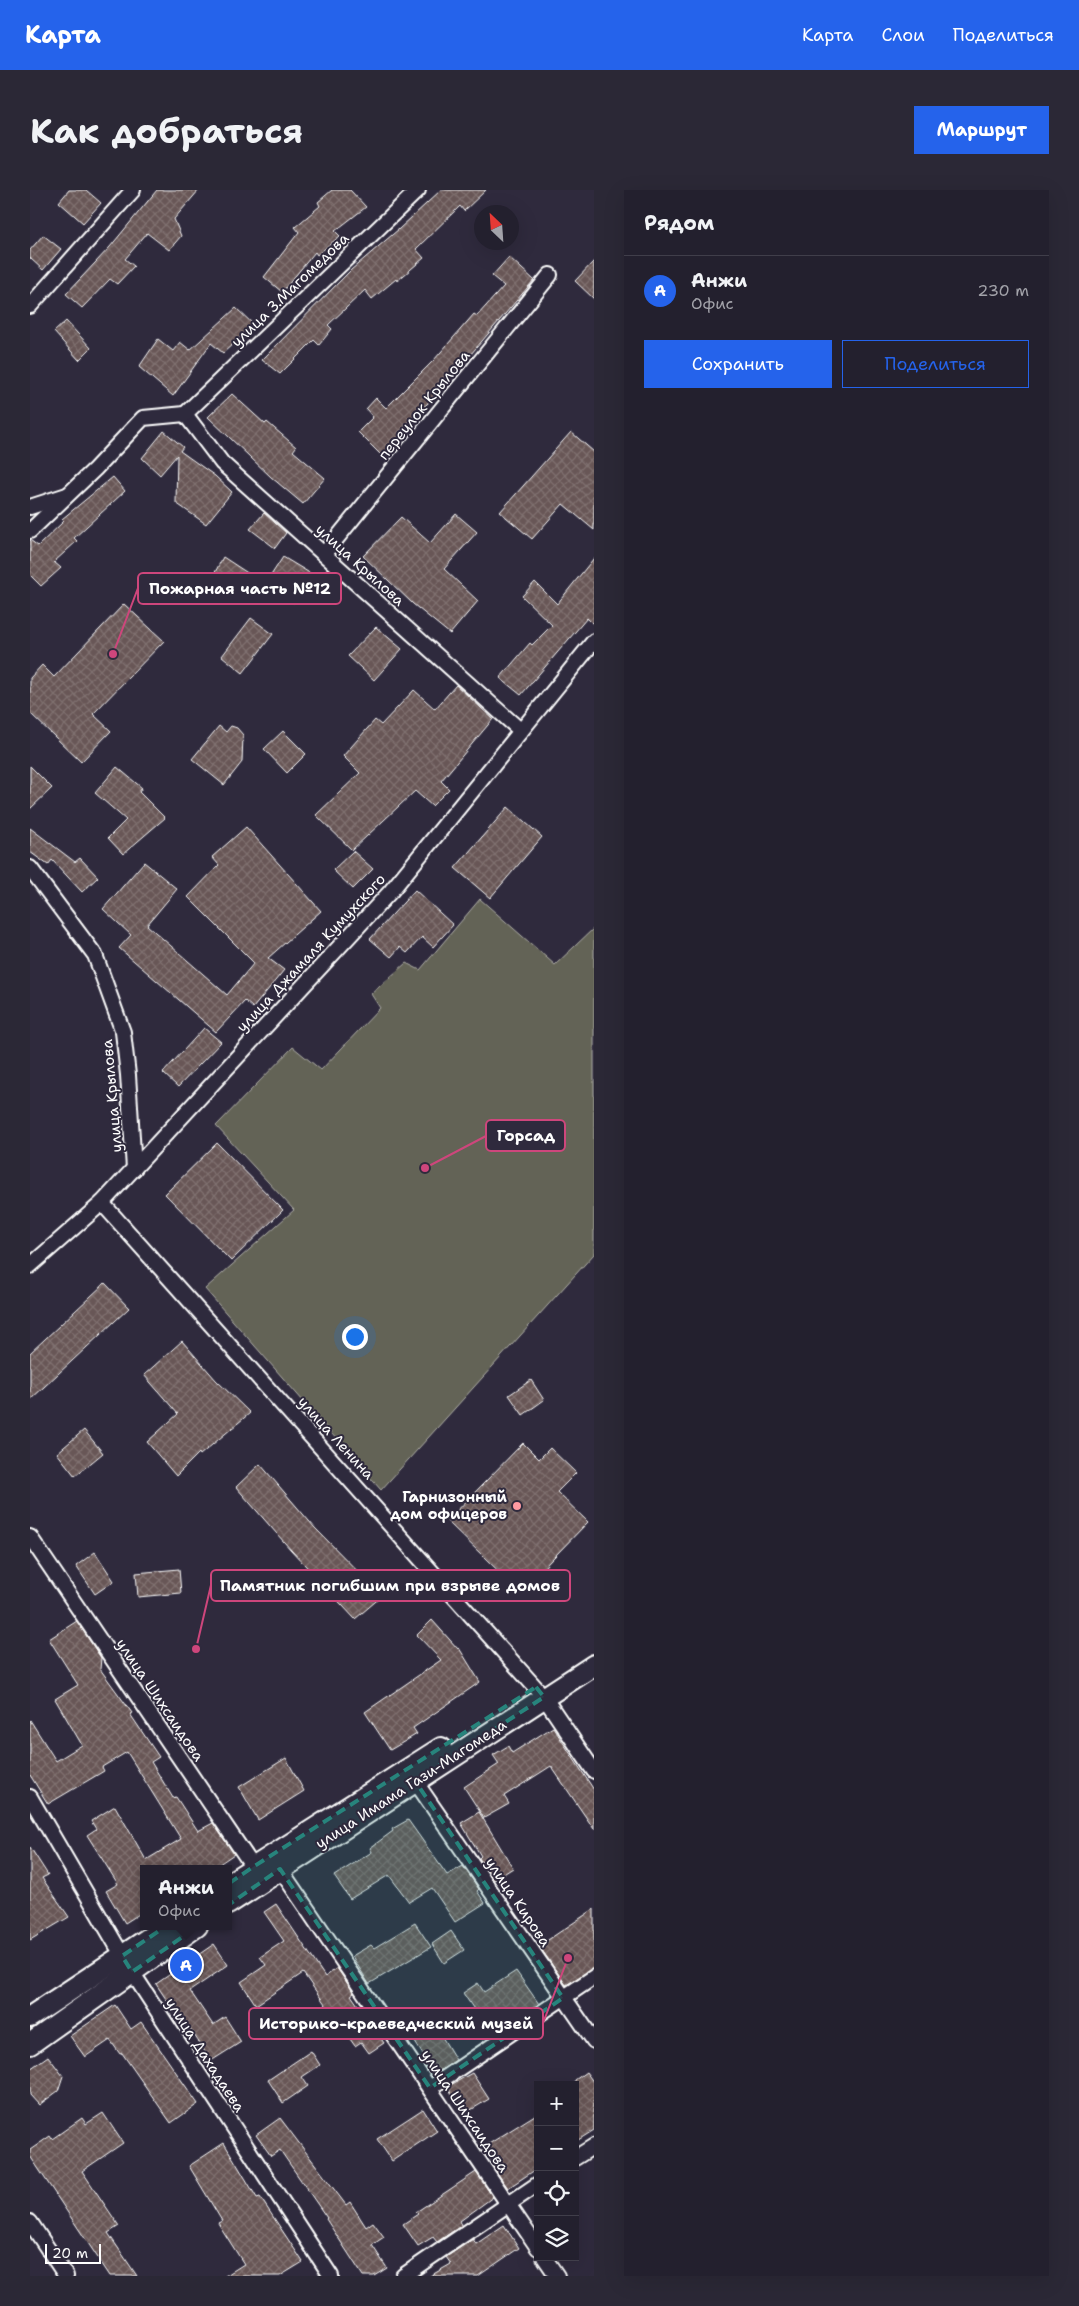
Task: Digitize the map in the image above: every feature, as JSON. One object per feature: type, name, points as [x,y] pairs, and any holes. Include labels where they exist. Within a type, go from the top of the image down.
[{"type":"main road","points":[[232,1883],[258,1874],[540,1692],[594,1650]]},
{"type":"main road","name":"улица Имама Гази-Магомеда","points":[[232,1900],[258,1874],[280,1868],[415,1781],[540,1692],[594,1665]]},
{"type":"main road","points":[[30,2044],[127,1964],[163,1930]]},
{"type":"main road","points":[[30,2017],[190,1930]]},
{"type":"street","points":[[30,306],[133,190]]},
{"type":"street","name":"улица З.Магомедова","points":[[185,414],[418,190]]},
{"type":"street","name":"переулок Крылова","points":[[324,554],[550,275]]},
{"type":"street","points":[[30,531],[70,494],[143,418],[185,414]]},
{"type":"street","name":"улица Крылова","points":[[185,414],[222,463],[521,731]]},
{"type":"street","points":[[30,506],[70,494]]},
{"type":"street","name":"улица Джамаля Кумухского","points":[[30,1266],[102,1203],[391,891],[594,641]]},
{"type":"street","name":"улица Крылова","points":[[30,868],[95,955],[123,1032],[128,1075],[134,1169]]},
{"type":"street","name":"улица Ленина","points":[[102,1203],[540,1692],[594,1770]]},
{"type":"street","name":"улица Шихсаидова","points":[[30,1537],[258,1874]]},
{"type":"street","name":"улица Кирова","points":[[415,1781],[594,2041]]},
{"type":"street","name":"улица Дахадаева","points":[[30,1796],[127,1964],[331,2276]]},
{"type":"street","name":"улица Шихсаидова","points":[[280,1868],[534,2242]]},
{"type":"street","points":[[430,2088],[594,1977]]},
{"type":"street","points":[[579,2155],[594,2146]]},
{"type":"street","points":[[403,2276],[534,2187]]},
{"type":"street","points":[[30,2222],[66,2276]]},
{"type":"street","points":[[547,2261],[557,2276]]},
{"type":"highlighted area","points":[[536,1687],[544,1697],[415,1781],[563,1998],[430,2088],[280,1869],[132,1972],[122,1956],[253,1867]]},
{"type":"green space","points":[[480,899],[555,965],[594,928],[594,1254],[381,1490],[205,1289],[294,1210],[216,1126],[293,1047],[321,1070],[380,1008],[371,994],[406,963],[420,970]]},
{"type":"building","points":[[69,190],[86,190],[101,203],[83,223],[59,202]]},
{"type":"building","points":[[157,190],[199,190],[174,219],[181,236],[169,250],[147,233],[125,259],[134,266],[117,284],[110,279],[82,308],[66,294],[110,247]]},
{"type":"building","points":[[332,190],[350,190],[366,207],[335,231],[340,236],[317,255],[315,252],[282,292],[264,277],[299,232],[295,227],[320,206],[318,202]]},
{"type":"building","points":[[441,190],[486,190],[464,211],[460,206],[416,249],[424,258],[397,281],[396,279],[372,299],[365,290],[328,325],[332,329],[319,345],[314,340],[280,374],[262,360],[351,270]]},
{"type":"building","points":[[43,235],[61,249],[43,270],[30,258],[30,250]]},
{"type":"building","points":[[509,257],[534,280],[436,395],[405,426],[412,432],[384,458],[358,432],[373,417],[366,409],[376,398],[386,408],[434,360],[474,314],[477,316],[504,286],[492,276]]},
{"type":"building","points":[[594,261],[594,299],[575,281]]},
{"type":"building","points":[[236,308],[254,325],[223,353],[211,343],[173,396],[139,367],[158,339],[173,351],[180,342],[190,350]]},
{"type":"building","points":[[66,321],[91,348],[79,360],[54,332]]},
{"type":"building","points":[[232,394],[265,424],[267,422],[296,447],[293,451],[325,478],[303,504],[271,477],[208,417]]},
{"type":"building","points":[[164,431],[183,447],[180,451],[215,476],[232,492],[206,524],[176,503],[177,455],[160,475],[142,458]]},
{"type":"building","points":[[571,432],[594,452],[594,530],[563,504],[532,539],[500,512]]},
{"type":"building","points":[[113,477],[125,491],[74,538],[77,541],[54,562],[61,568],[41,586],[30,575],[30,540],[38,546],[64,521],[62,519]]},
{"type":"building","points":[[264,513],[286,533],[275,548],[250,529]]},
{"type":"building","points":[[456,514],[477,532],[444,569],[478,601],[450,634],[413,604],[363,556],[401,517],[430,543]]},
{"type":"building","points":[[223,557],[249,574],[232,601],[208,586]]},
{"type":"building","points":[[283,557],[313,575],[294,603],[266,583]]},
{"type":"building","points":[[594,558],[594,625],[587,618],[521,695],[500,678],[530,643],[532,645],[552,625],[522,596],[535,582],[557,604]]},
{"type":"building","points":[[124,604],[164,641],[93,714],[111,731],[81,762],[30,713],[30,678],[42,665],[54,677]]},
{"type":"building","points":[[251,618],[273,634],[243,673],[222,656]]},
{"type":"building","points":[[376,627],[402,649],[374,680],[348,656]]},
{"type":"building","points":[[456,685],[493,719],[441,781],[449,789],[432,806],[415,791],[352,850],[316,815],[360,773],[343,756],[375,720],[381,725],[414,690],[435,709]]},
{"type":"building","points":[[219,726],[226,732],[231,726],[237,728],[243,735],[242,762],[224,785],[192,759]]},
{"type":"building","points":[[283,731],[306,754],[287,773],[264,749]]},
{"type":"building","points":[[30,766],[52,788],[30,809]]},
{"type":"building","points":[[117,767],[142,788],[139,792],[165,818],[123,854],[108,838],[126,820],[95,793]]},
{"type":"building","points":[[508,807],[542,837],[490,898],[455,868]]},
{"type":"building","points":[[246,827],[321,911],[268,958],[284,970],[253,1008],[245,1001],[216,1032],[119,948],[131,935],[103,909],[144,862],[177,889],[147,925],[227,995],[254,963],[188,897],[219,865],[212,857]]},
{"type":"building","points":[[30,828],[75,862],[80,858],[98,877],[82,892],[52,860],[48,865],[30,852]]},
{"type":"building","points":[[353,851],[373,869],[353,889],[333,870]]},
{"type":"building","points":[[415,890],[453,925],[433,947],[422,937],[407,953],[400,947],[391,957],[370,939]]},
{"type":"building","points":[[204,1028],[221,1042],[178,1087],[163,1073]]},
{"type":"building","points":[[217,1143],[283,1210],[231,1261],[165,1194]]},
{"type":"building","points":[[105,1283],[129,1308],[30,1400],[30,1353]]},
{"type":"building","points":[[182,1341],[216,1380],[250,1413],[200,1455],[199,1453],[176,1476],[147,1442],[178,1414],[144,1375]]},
{"type":"building","points":[[531,1380],[544,1400],[523,1415],[509,1395]]},
{"type":"building","points":[[84,1430],[103,1453],[75,1476],[57,1453]]},
{"type":"building","name":"Гарнизонный дом офицеров","points":[[523,1443],[539,1459],[550,1448],[576,1473],[557,1492],[588,1522],[520,1592],[447,1521]]},
{"type":"building","points":[[260,1464],[315,1528],[382,1596],[355,1619],[236,1487]]},
{"type":"building","points":[[95,1552],[114,1581],[95,1594],[76,1566]]},
{"type":"building","points":[[179,1569],[181,1593],[138,1597],[136,1573]]},
{"type":"building","points":[[432,1620],[459,1648],[480,1682],[413,1728],[417,1734],[390,1750],[365,1712],[441,1660],[417,1635]]},
{"type":"building","points":[[77,1621],[101,1658],[100,1669],[132,1713],[130,1714],[159,1757],[151,1762],[173,1798],[176,1797],[198,1831],[213,1823],[234,1854],[218,1865],[140,1865],[140,1914],[125,1923],[106,1891],[118,1884],[87,1835],[96,1829],[91,1821],[115,1806],[146,1860],[181,1839],[127,1752],[102,1767],[104,1771],[48,1804],[30,1775],[30,1720],[56,1761],[82,1745],[55,1699],[78,1685],[49,1639]]},
{"type":"building","points":[[553,1727],[594,1790],[594,1829],[551,1766],[504,1796],[509,1804],[484,1818],[464,1787],[499,1764],[493,1755],[508,1746],[512,1753]]},
{"type":"building","points":[[286,1758],[304,1791],[258,1820],[239,1787]]},
{"type":"building","points":[[479,1812],[513,1868],[494,1880],[479,1858],[481,1856],[461,1823]]},
{"type":"building","points":[[408,1820],[447,1875],[463,1866],[479,1889],[477,1891],[485,1903],[455,1922],[432,1888],[409,1902],[389,1875],[350,1899],[334,1876],[372,1852],[370,1848],[393,1831],[392,1829]]},
{"type":"building","points":[[30,1847],[48,1875],[42,1878],[69,1917],[30,1940]]},
{"type":"building","points":[[276,1904],[325,1977],[337,1968],[354,1993],[351,1995],[384,2043],[369,2053],[361,2042],[355,2046],[303,1973],[256,2005],[241,1982],[266,1965],[260,1957],[284,1941],[264,1912]]},
{"type":"building","points":[[594,1909],[594,1968],[566,1985],[539,1946]]},
{"type":"building","points":[[415,1923],[431,1947],[369,1984],[352,1956],[371,1945],[374,1948]]},
{"type":"building","points":[[451,1931],[464,1950],[444,1963],[432,1944]]},
{"type":"building","points":[[214,1944],[228,1965],[190,1991],[213,2025],[225,2017],[241,2042],[211,2061],[189,2027],[186,2029],[156,1984]]},
{"type":"building","points":[[516,1971],[539,2004],[492,2036],[463,1993],[478,1983],[484,1992]]},
{"type":"building","points":[[115,2005],[131,2029],[141,2022],[198,2104],[171,2123],[122,2053],[120,2054],[110,2040],[85,2057],[70,2036]]},
{"type":"building","points":[[430,2017],[456,2060],[438,2072],[435,2068],[432,2069],[408,2031]]},
{"type":"building","points":[[311,2051],[320,2065],[302,2077],[308,2086],[283,2103],[268,2080]]},
{"type":"building","points":[[48,2056],[63,2076],[58,2091],[39,2105],[30,2095],[30,2069]]},
{"type":"building","points":[[586,2072],[594,2083],[594,2130],[579,2139],[579,2081],[575,2080]]},
{"type":"building","points":[[472,2073],[489,2099],[464,2114],[447,2087]]},
{"type":"building","points":[[423,2109],[437,2131],[392,2161],[377,2139]]},
{"type":"building","points":[[103,2113],[123,2143],[82,2171],[119,2226],[108,2233],[137,2276],[110,2276],[30,2156],[30,2150],[50,2136],[52,2139],[82,2118],[86,2124]]},
{"type":"building","points":[[534,2116],[534,2171],[508,2188],[490,2163],[493,2161],[484,2147]]},
{"type":"building","points":[[280,2118],[346,2205],[350,2202],[366,2227],[373,2222],[384,2237],[372,2245],[387,2268],[374,2276],[363,2276],[327,2218],[280,2150],[271,2156],[256,2135]]},
{"type":"building","points":[[224,2143],[257,2198],[260,2197],[303,2262],[280,2276],[225,2276],[244,2264],[218,2223],[222,2221],[189,2166]]},
{"type":"building","points":[[476,2172],[493,2197],[460,2221],[462,2225],[437,2242],[433,2237],[418,2246],[403,2224],[418,2214],[416,2212]]},
{"type":"building","points":[[504,2225],[519,2248],[478,2276],[430,2276],[451,2264],[446,2257],[473,2239],[476,2244]]},
{"type":"place","name":"Пожарная часть №12","points":[[113,654]]},
{"type":"place","name":"Горсад","points":[[425,1168]]},
{"type":"place","name":"Гарнизонный дом офицеров","points":[[517,1506]]},
{"type":"place","name":"Памятник погибшим при взрыве домов","points":[[196,1649]]},
{"type":"place","name":"Историко-краеведческий музей","points":[[568,1958]]},
{"type":"place","name":"Анжи","points":[[186,1965]]}]
